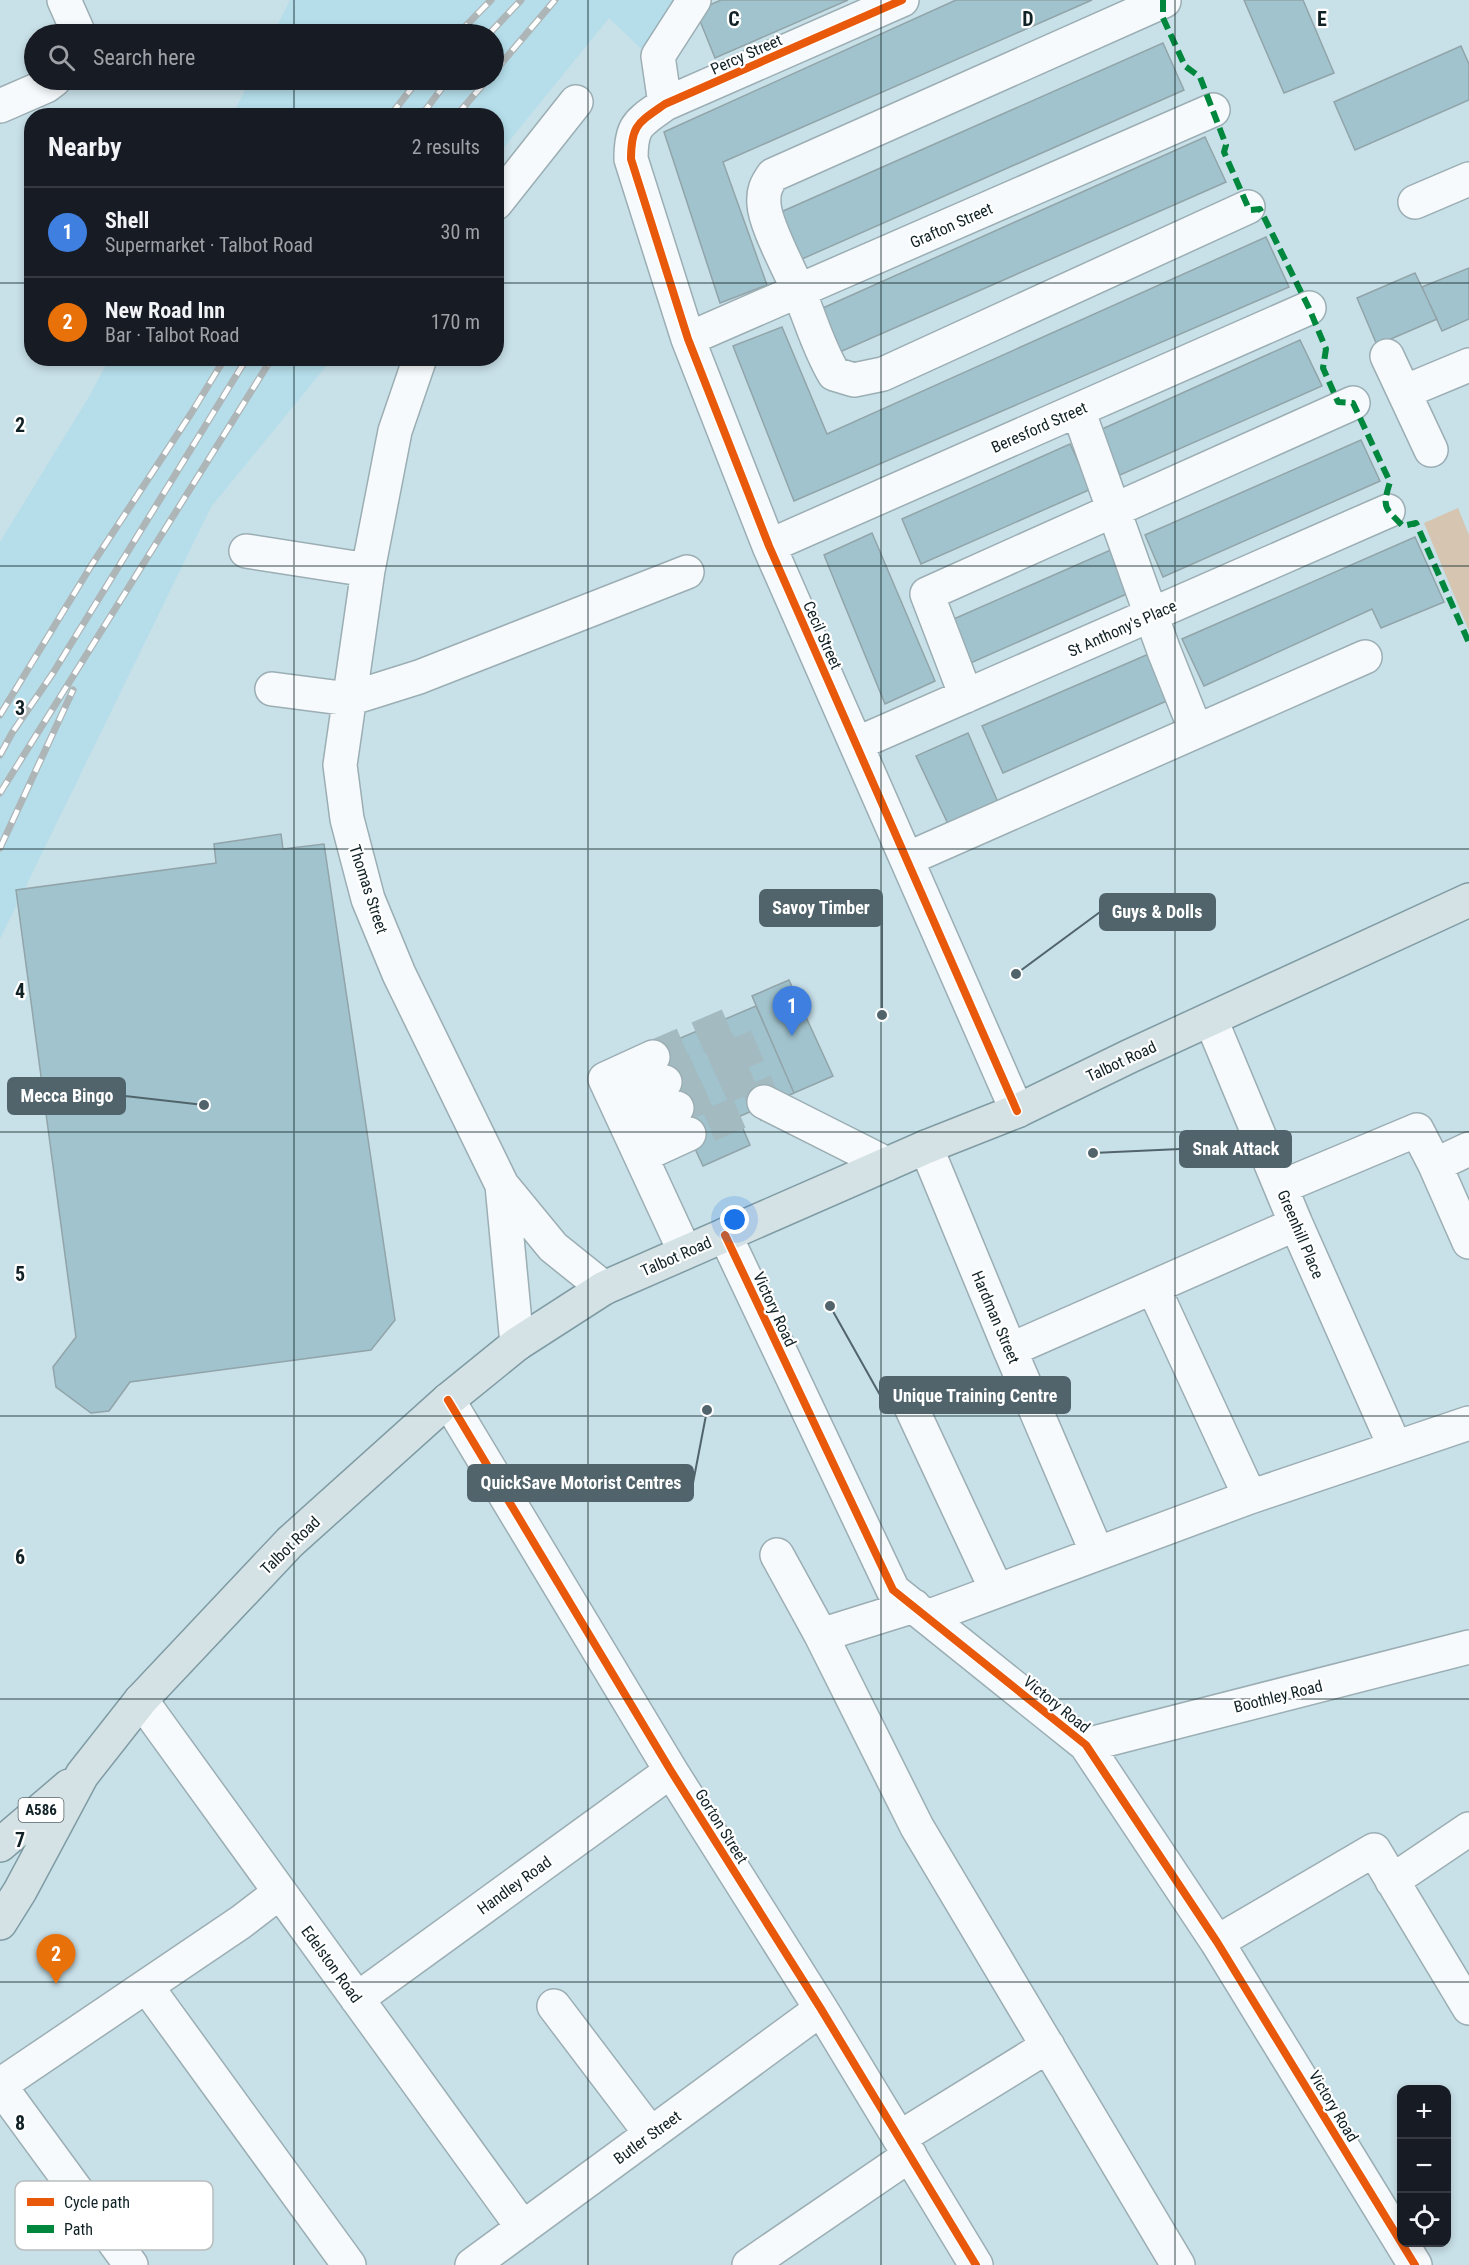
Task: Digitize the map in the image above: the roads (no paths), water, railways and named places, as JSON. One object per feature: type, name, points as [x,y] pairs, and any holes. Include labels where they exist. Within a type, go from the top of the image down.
[{"type":"main road","name":"Talbot Road","points":[[0,1923],[20,1891],[82,1775],[141,1700],[290,1542],[448,1400],[517,1344],[604,1288],[926,1147],[1017,1111],[1130,1056],[1469,900]]},
{"type":"main road","name":"Talbot Road","points":[[0,1845],[82,1775]]},
{"type":"street","points":[[64,0],[75,24]]},
{"type":"street","points":[[664,104],[658,56],[694,0]]},
{"type":"street","name":"Percy Street","points":[[631,159],[631,137],[643,120],[664,104],[902,0]]},
{"type":"street","points":[[1164,1],[773,175],[764,188],[764,207],[799,292],[820,352],[834,374],[854,380],[883,374],[1248,207]]},
{"type":"street","points":[[0,106],[37,90]]},
{"type":"street","points":[[504,193],[576,102]]},
{"type":"street","name":"Grafton Street","points":[[688,339],[1213,110]]},
{"type":"street","name":"Cecil Street","points":[[631,159],[688,339],[769,546],[1017,1111]]},
{"type":"street","points":[[1415,202],[1469,179]]},
{"type":"street","name":"Beresford Street","points":[[769,546],[1309,308]]},
{"type":"street","points":[[1387,356],[1431,450]]},
{"type":"street","points":[[1404,392],[1469,365]]},
{"type":"street","name":"Thomas Street","points":[[417,366],[395,431],[368,570],[340,765],[347,819],[368,899],[399,974],[502,1185],[553,1247],[604,1288]]},
{"type":"street","points":[[966,696],[927,594],[1353,403]]},
{"type":"street","points":[[1078,410],[1196,731]]},
{"type":"street","name":"St Anthony's Place","points":[[856,744],[1388,511]]},
{"type":"street","points":[[246,551],[368,570]]},
{"type":"street","points":[[272,689],[350,699],[419,677],[687,572]]},
{"type":"street","points":[[907,859],[1365,657]]},
{"type":"street","name":"Greenhill Place","points":[[1211,1020],[1296,1224],[1395,1447]]},
{"type":"street","points":[[629,1129],[671,1095],[605,1079],[685,1252]]},
{"type":"street","points":[[764,1102],[887,1164]]},
{"type":"street","points":[[1281,1187],[1416,1130],[1435,1165],[1469,1242]]},
{"type":"street","name":"Hardman Street","points":[[926,1147],[1096,1553]]},
{"type":"street","points":[[1435,1165],[1469,1149]]},
{"type":"street","name":"Thomas Street","points":[[502,1185],[517,1344]]},
{"type":"street","points":[[1010,1350],[1296,1224]]},
{"type":"street","name":"Victory Road","points":[[725,1234],[893,1590],[1086,1745],[1217,1942],[1415,2265]]},
{"type":"street","points":[[1153,1287],[1251,1497]]},
{"type":"street","name":"Gorton Street","points":[[448,1400],[671,1771],[821,2009],[976,2265]]},
{"type":"street","points":[[910,1405],[997,1591]]},
{"type":"street","points":[[820,1635],[920,1612],[997,1591],[1251,1497],[1469,1423]]},
{"type":"street","points":[[777,1555],[917,1827],[1178,2265]]},
{"type":"street","name":"Boothley Road","points":[[1086,1745],[1464,1658]]},
{"type":"street","name":"Edelston Road","points":[[141,1700],[523,2228]]},
{"type":"street","name":"Handley Road","points":[[357,1999],[671,1771]]},
{"type":"street","points":[[1392,1881],[1469,1829]]},
{"type":"street","points":[[1217,1942],[1374,1850],[1469,2008]]},
{"type":"street","points":[[70,2181],[0,2085],[242,1923],[280,1892]]},
{"type":"street","points":[[147,1986],[349,2265]]},
{"type":"street","points":[[554,2006],[651,2134]]},
{"type":"street","name":"Butler Street","points":[[472,2265],[821,2009]]},
{"type":"street","points":[[749,2265],[904,2146],[1048,2046]]},
{"type":"street","points":[[120,2250],[131,2265]]},
{"type":"tunnel","points":[[653,1057],[730,1024],[764,1102],[689,1134]]},
{"type":"tunnel","points":[[665,1082],[741,1049]]},
{"type":"tunnel","points":[[677,1108],[752,1075]]},
{"type":"railway","points":[[468,24],[491,0]]},
{"type":"railway","points":[[498,24],[521,0]]},
{"type":"railway","points":[[504,60],[555,0]]},
{"type":"railway","points":[[396,108],[410,90]]},
{"type":"railway","points":[[427,108],[440,90]]},
{"type":"railway","points":[[463,108],[478,90]]},
{"type":"railway","points":[[0,715],[91,566],[220,366]]},
{"type":"railway","points":[[0,755],[242,366]]},
{"type":"railway","points":[[0,793],[267,366]]},
{"type":"railway","points":[[0,848],[73,690]]},
{"type":"place","name":"Guys & Dolls","points":[[1016,974]]},
{"type":"place","name":"Savoy Timber","points":[[882,1015]]},
{"type":"place","name":"Shell","points":[[792,1036]]},
{"type":"place","name":"Mecca Bingo","points":[[204,1105]]},
{"type":"place","name":"Snak Attack","points":[[1093,1153]]},
{"type":"place","name":"Unique Training Centre","points":[[830,1306]]},
{"type":"place","name":"QuickSave Motorist Centres","points":[[707,1410]]},
{"type":"place","name":"New Road Inn","points":[[56,1984]]}]
